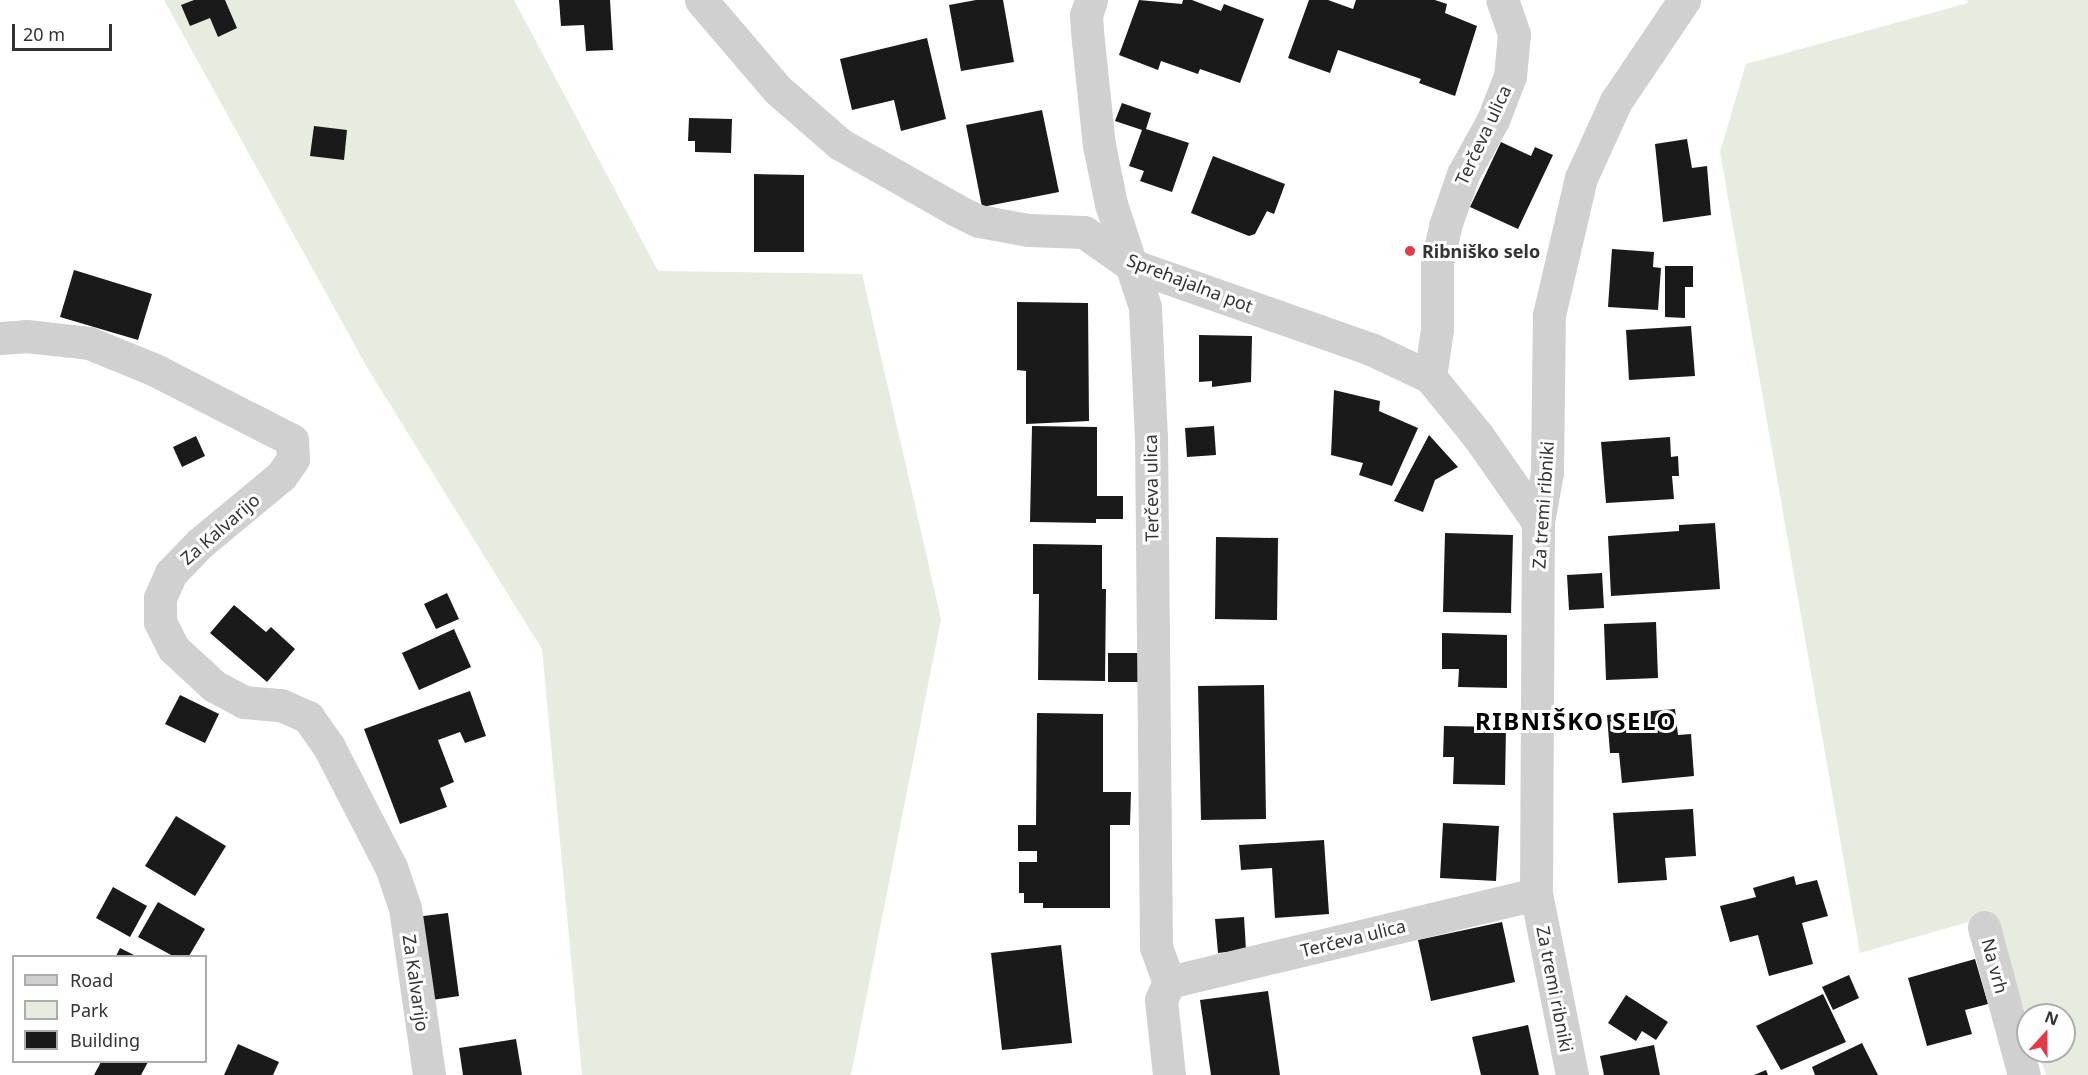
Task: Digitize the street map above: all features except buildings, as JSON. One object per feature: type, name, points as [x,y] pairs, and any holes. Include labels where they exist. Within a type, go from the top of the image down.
[{"type":"street","points":[[701,0],[778,90],[840,144],[903,183],[979,221],[1028,230],[1084,232],[1111,204]]},
{"type":"street","name":"Terčeva ulica","points":[[1091,0],[1086,15],[1099,146],[1111,204],[1145,307],[1151,437],[1156,947],[1169,982],[1536,894]]},
{"type":"street","name":"Terčeva ulica","points":[[1430,377],[1437,329],[1437,262],[1445,226],[1463,174],[1493,120],[1510,76],[1514,34],[1502,0]]},
{"type":"street","name":"Za tremi ribniki","points":[[1572,1075],[1536,894],[1539,522],[1547,472],[1550,315],[1581,178],[1616,101],[1684,0]]},
{"type":"street","name":"Sprehajalna pot","points":[[1084,232],[1131,265],[1353,342],[1430,377],[1478,436],[1539,522]]},
{"type":"street","name":"Za Kalvarijo","points":[[0,338],[26,336],[89,343],[155,370],[291,440],[293,459],[281,476],[200,543],[171,573],[160,598],[159,621],[174,649],[214,686],[244,702],[281,705],[308,717],[329,747],[391,867],[405,908],[429,1075]]},
{"type":"street","name":"Na vrh","points":[[1984,927],[2024,1075]]},
{"type":"street","points":[[1169,982],[1161,1000],[1169,1075]]},
{"type":"green space","points":[[164,0],[514,0],[658,271],[862,274],[941,619],[851,1075],[582,1075],[542,649],[368,369]]},
{"type":"green space","points":[[1967,0],[2088,0],[2088,1075],[2046,1075],[2042,1063],[2076,1063],[2076,1003],[2022,1003],[1993,915],[1860,953],[1720,152],[1746,64],[1968,3]]},
{"type":"place","name":"Ribniško selo","points":[[1410,251]]},
{"type":"district","name":"RIBNIŠKO SELO","points":[[1576,721]]}]
